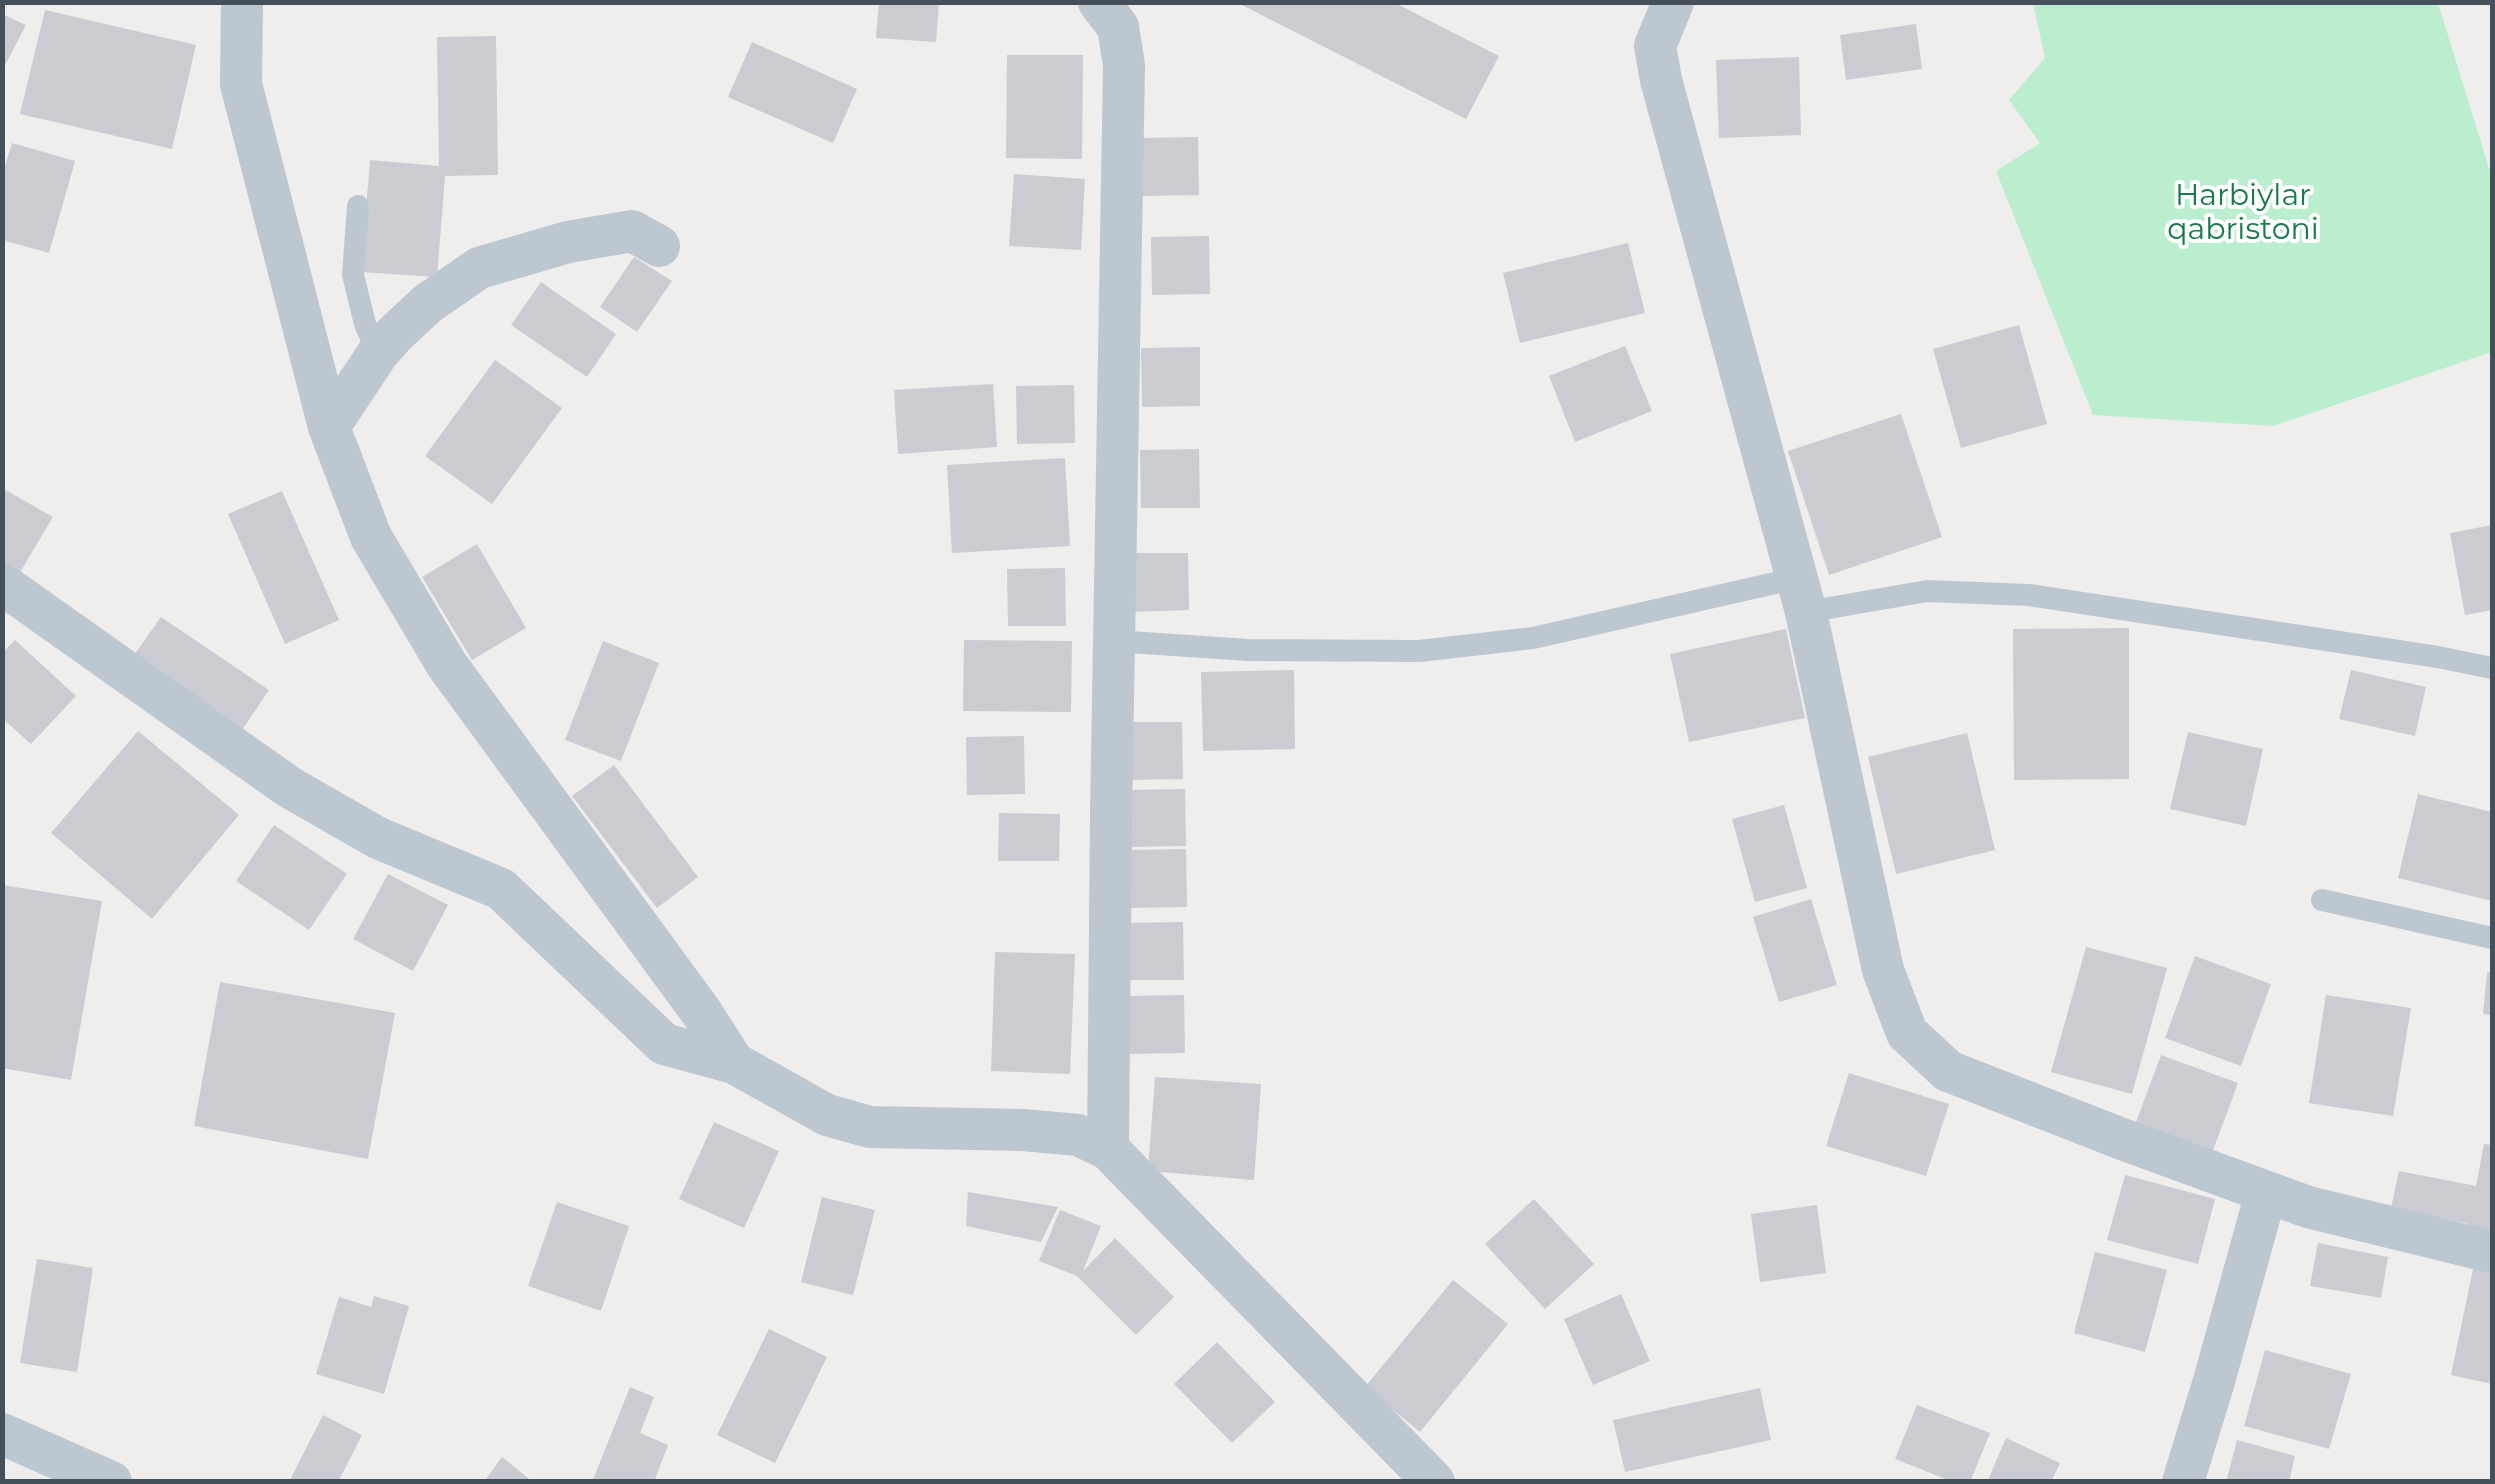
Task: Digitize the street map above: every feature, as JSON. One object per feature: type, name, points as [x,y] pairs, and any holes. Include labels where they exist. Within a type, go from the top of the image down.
[{"type":"street","points":[[1099,2],[1118,27],[1124,65],[1108,1150]]},
{"type":"street","points":[[1674,2],[1655,46],[1661,80],[1801,595],[1883,970],[1907,1033],[1948,1070],[2266,1193],[2492,1252]]},
{"type":"street","points":[[232,3],[241,84],[329,427],[370,536],[446,665],[702,1013],[734,1064]]},
{"type":"street","points":[[329,427],[378,353],[428,304],[479,268],[568,242],[632,230],[659,246]]},
{"type":"street","points":[[2,584],[289,787],[378,838],[502,888],[664,1044],[734,1064],[826,1115],[870,1127],[1078,1134],[1108,1150],[1434,1482]]},
{"type":"street","points":[[2183,1482],[2266,1193]]},
{"type":"street","points":[[2,1434],[110,1482]]},
{"type":"lane","points":[[358,206],[354,275],[378,353]]},
{"type":"lane","points":[[1114,641],[1248,650],[1420,651],[1533,638],[1801,595],[1927,591],[2029,595],[2492,668]]},
{"type":"lane","points":[[2322,900],[2492,938]]},
{"type":"green space","name":"Harbiylar qabristoni","points":[[2033,3],[2438,3],[2492,178],[2492,352],[2273,426],[2093,415],[1996,171],[2040,143],[2009,100],[2045,58]]},
{"type":"building","points":[[879,2],[939,2],[936,42],[876,38]]},
{"type":"building","points":[[1236,2],[1393,2],[1499,56],[1466,119]]},
{"type":"building","points":[[45,10],[196,45],[172,149],[20,114]]},
{"type":"building","points":[[2,14],[26,25],[2,71]]},
{"type":"building","points":[[1916,24],[1922,69],[1846,80],[1840,35]]},
{"type":"building","points":[[496,36],[498,175],[445,176],[437,277],[361,272],[370,160],[439,166],[437,37]]},
{"type":"building","points":[[752,42],[857,89],[833,143],[728,97]]},
{"type":"building","points":[[1007,55],[1083,55],[1082,159],[1006,158]]},
{"type":"building","points":[[1799,57],[1801,135],[1719,138],[1716,60]]},
{"type":"building","points":[[1198,137],[1199,195],[1140,196],[1139,138]]},
{"type":"building","points":[[12,143],[75,161],[49,253],[2,240],[2,176]]},
{"type":"building","points":[[1014,174],[1085,179],[1081,250],[1009,246]]},
{"type":"building","points":[[1209,236],[1210,294],[1152,295],[1151,237]]},
{"type":"building","points":[[1628,243],[1645,313],[1520,343],[1503,273]]},
{"type":"building","points":[[634,257],[672,281],[637,332],[600,307]]},
{"type":"building","points":[[541,282],[616,334],[587,377],[511,325]]},
{"type":"building","points":[[2019,325],[2047,424],[1961,448],[1933,349]]},
{"type":"building","points":[[1625,346],[1652,411],[1575,442],[1549,376]]},
{"type":"building","points":[[1200,347],[1200,406],[1142,407],[1141,348]]},
{"type":"building","points":[[495,360],[562,408],[492,504],[425,456]]},
{"type":"building","points":[[993,384],[997,447],[898,454],[894,390]]},
{"type":"building","points":[[1074,385],[1075,443],[1017,444],[1016,386]]},
{"type":"building","points":[[1901,414],[1942,537],[1829,575],[1788,451]]},
{"type":"building","points":[[1199,449],[1200,508],[1141,508],[1140,450]]},
{"type":"building","points":[[1065,458],[1070,546],[952,553],[947,465]]},
{"type":"building","points":[[2,488],[53,517],[19,574],[2,564]]},
{"type":"building","points":[[282,491],[339,620],[285,644],[228,514]]},
{"type":"building","points":[[2492,525],[2492,610],[2465,615],[2450,533]]},
{"type":"building","points":[[477,544],[526,628],[472,660],[422,577]]},
{"type":"building","points":[[1130,553],[1188,553],[1189,610],[1131,612]]},
{"type":"building","points":[[1065,568],[1066,626],[1008,626],[1007,569]]},
{"type":"building","points":[[161,617],[269,690],[236,739],[127,665]]},
{"type":"building","points":[[2129,628],[2129,779],[2014,780],[2013,629]]},
{"type":"building","points":[[1786,629],[1805,718],[1689,742],[1670,654]]},
{"type":"building","points":[[15,640],[76,696],[31,744],[2,718],[2,653]]},
{"type":"building","points":[[964,640],[1072,641],[1071,712],[963,711]]},
{"type":"building","points":[[603,641],[659,663],[621,761],[565,740]]},
{"type":"building","points":[[1294,670],[1295,749],[1203,751],[1201,672]]},
{"type":"building","points":[[2351,670],[2426,687],[2415,736],[2339,719]]},
{"type":"building","points":[[1124,722],[1182,722],[1183,779],[1125,780]]},
{"type":"building","points":[[138,731],[239,815],[152,919],[51,833]]},
{"type":"building","points":[[2188,732],[2263,749],[2246,826],[2170,809]]},
{"type":"building","points":[[1967,733],[1995,850],[1896,874],[1868,757]]},
{"type":"building","points":[[1024,736],[1025,794],[967,795],[966,737]]},
{"type":"building","points":[[614,765],[698,877],[657,908],[572,796]]},
{"type":"building","points":[[1185,789],[1186,846],[1128,847],[1127,790]]},
{"type":"building","points":[[2418,794],[2492,812],[2492,901],[2398,878]]},
{"type":"building","points":[[1784,805],[1807,888],[1755,902],[1732,819]]},
{"type":"building","points":[[999,813],[1060,814],[1059,861],[998,861]]},
{"type":"building","points":[[274,825],[347,874],[309,930],[236,881]]},
{"type":"building","points":[[1186,849],[1187,907],[1129,908],[1128,850]]},
{"type":"building","points":[[388,874],[448,905],[413,971],[353,939]]},
{"type":"building","points":[[2,885],[102,901],[71,1080],[2,1068]]},
{"type":"building","points":[[1811,899],[1837,985],[1779,1002],[1753,917]]},
{"type":"building","points":[[1183,922],[1184,980],[1126,980],[1125,923]]},
{"type":"building","points":[[2086,947],[2167,968],[2132,1094],[2051,1072]]},
{"type":"building","points":[[995,952],[1075,954],[1070,1074],[991,1071]]},
{"type":"building","points":[[2195,956],[2271,984],[2241,1066],[2165,1038]]},
{"type":"building","points":[[2487,972],[2492,972],[2492,1015],[2483,1014]]},
{"type":"building","points":[[220,982],[395,1013],[368,1159],[194,1126]]},
{"type":"building","points":[[1184,995],[1185,1053],[1127,1054],[1126,996]]},
{"type":"building","points":[[2326,995],[2411,1008],[2393,1116],[2309,1103]]},
{"type":"building","points":[[2161,1055],[2238,1083],[2212,1153],[2135,1125]]},
{"type":"building","points":[[1849,1073],[1949,1104],[1926,1176],[1826,1146]]},
{"type":"building","points":[[1155,1077],[1261,1084],[1254,1180],[1148,1171]]},
{"type":"building","points":[[714,1122],[779,1151],[744,1228],[679,1199]]},
{"type":"building","points":[[2484,1144],[2492,1145],[2492,1236],[2470,1233],[2469,1224],[2391,1208],[2399,1171],[2476,1186]]},
{"type":"building","points":[[2125,1175],[2215,1199],[2198,1264],[2107,1240]]},
{"type":"building","points":[[968,1192],[1058,1207],[1041,1242],[966,1226]]},
{"type":"building","points":[[822,1197],[875,1210],[853,1295],[801,1282]]},
{"type":"building","points":[[1534,1199],[1594,1264],[1545,1309],[1485,1244]]},
{"type":"building","points":[[557,1202],[629,1226],[601,1311],[528,1286]]},
{"type":"building","points":[[1817,1205],[1826,1273],[1760,1282],[1751,1214]]},
{"type":"building","points":[[1060,1210],[1101,1226],[1083,1271],[1115,1238],[1174,1297],[1136,1335],[1077,1276],[1039,1261]]},
{"type":"building","points":[[2318,1243],[2388,1257],[2381,1298],[2310,1286]]},
{"type":"building","points":[[2095,1252],[2167,1270],[2145,1352],[2074,1333]]},
{"type":"building","points":[[37,1259],[93,1268],[77,1372],[20,1363]]},
{"type":"building","points":[[2474,1264],[2492,1268],[2492,1384],[2451,1375]]},
{"type":"building","points":[[1453,1280],[1508,1324],[1420,1432],[1365,1387]]},
{"type":"building","points":[[1621,1294],[1650,1361],[1593,1385],[1564,1319]]},
{"type":"building","points":[[374,1296],[409,1306],[384,1394],[316,1374],[339,1297],[371,1307]]},
{"type":"building","points":[[769,1329],[827,1357],[775,1463],[717,1435]]},
{"type":"building","points":[[1217,1342],[1275,1402],[1232,1443],[1174,1384]]},
{"type":"building","points":[[2265,1350],[2351,1374],[2329,1449],[2244,1426]]},
{"type":"building","points":[[630,1387],[654,1397],[640,1433],[668,1445],[654,1482],[592,1482]]},
{"type":"building","points":[[1760,1388],[1771,1440],[1625,1472],[1613,1420]]},
{"type":"building","points":[[1917,1405],[1990,1433],[1970,1482],[1953,1482],[1895,1459]]},
{"type":"building","points":[[323,1415],[362,1435],[338,1482],[289,1482]]},
{"type":"building","points":[[2006,1438],[2060,1463],[2051,1482],[1987,1482]]},
{"type":"building","points":[[2237,1440],[2295,1456],[2289,1482],[2226,1482]]},
{"type":"building","points":[[502,1457],[533,1482],[484,1482]]}]
